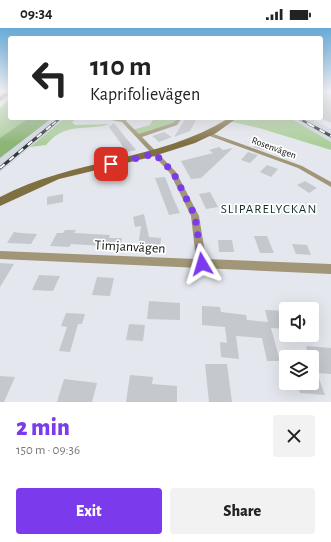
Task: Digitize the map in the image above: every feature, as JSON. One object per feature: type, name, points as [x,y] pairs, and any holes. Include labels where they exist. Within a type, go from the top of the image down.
[{"type":"main road","points":[[0,202],[34,184],[55,177],[155,154],[209,134],[231,120]]},
{"type":"street","points":[[125,120],[173,172],[195,216],[202,264]]},
{"type":"street","points":[[139,136],[175,124],[178,120]]},
{"type":"street","name":"Rosenvägen","points":[[209,134],[300,167],[331,185]]},
{"type":"street","name":"Timjanvägen","points":[[0,255],[331,269]]},
{"type":"shaded area","points":[[49,120],[63,120],[0,172],[0,158]]},
{"type":"shaded area","points":[[293,120],[313,120],[331,129],[331,142]]},
{"type":"green space","points":[[0,108],[8,108],[8,120],[41,120],[0,153]]},
{"type":"green space","points":[[26,120],[49,120],[0,158],[0,138]]},
{"type":"green space","points":[[63,120],[75,120],[72,122],[75,125],[110,124],[68,130],[53,138],[46,145],[30,147]]},
{"type":"green space","points":[[153,120],[178,120],[177,122],[139,136],[132,130],[150,125]]},
{"type":"green space","points":[[223,120],[293,120],[331,142],[331,150],[259,128]]},
{"type":"building","points":[[323,108],[331,108],[331,123],[323,119]]},
{"type":"building","points":[[185,120],[196,120],[190,131],[174,137]]},
{"type":"building","points":[[114,123],[136,150],[127,152],[109,127]]},
{"type":"building","points":[[164,132],[172,137],[159,142],[152,136]]},
{"type":"building","points":[[260,140],[269,143],[263,150],[253,147]]},
{"type":"building","points":[[219,147],[223,150],[233,148],[201,178],[191,179],[181,161],[213,153],[209,150]]},
{"type":"building","points":[[248,152],[258,155],[250,163],[241,160]]},
{"type":"building","points":[[267,165],[278,169],[271,177],[260,172]]},
{"type":"building","points":[[165,177],[180,213],[169,215],[155,178]]},
{"type":"building","points":[[305,181],[317,188],[309,193],[297,185]]},
{"type":"building","points":[[210,192],[218,207],[206,209],[199,194]]},
{"type":"building","points":[[63,194],[63,202],[47,205],[47,197]]},
{"type":"building","points":[[144,214],[149,237],[161,238],[160,248],[138,247],[141,226],[135,227],[133,217]]},
{"type":"building","points":[[65,230],[76,230],[74,233],[110,235],[109,238],[122,238],[120,247],[71,244],[69,247],[50,246],[57,233],[63,233]]},
{"type":"building","points":[[14,232],[37,234],[31,244],[7,243]]},
{"type":"building","points":[[254,236],[267,236],[274,253],[260,253]]},
{"type":"building","points":[[218,240],[232,240],[234,252],[219,252]]},
{"type":"building","points":[[292,244],[307,245],[311,255],[296,254]]},
{"type":"building","points":[[0,263],[14,264],[0,287]]},
{"type":"building","points":[[39,275],[60,276],[53,291],[32,290]]},
{"type":"building","points":[[97,277],[114,278],[110,296],[92,295]]},
{"type":"building","points":[[149,301],[180,303],[180,320],[147,319]]},
{"type":"building","points":[[202,306],[220,307],[221,312],[246,315],[247,320],[268,322],[265,310],[279,311],[279,329],[271,328],[279,361],[267,361],[262,338],[236,336],[239,359],[221,357],[220,342],[227,343],[225,327],[202,325]]},
{"type":"building","points":[[66,313],[85,314],[82,324],[78,324],[70,352],[59,351],[67,327],[61,326]]},
{"type":"building","points":[[129,324],[145,325],[143,341],[126,340]]},
{"type":"building","points":[[306,346],[331,348],[331,374],[319,373],[319,350],[307,350]]},
{"type":"building","points":[[205,364],[227,364],[232,402],[209,402]]},
{"type":"building","points":[[130,375],[153,377],[152,384],[177,386],[177,402],[126,402]]},
{"type":"building","points":[[0,376],[15,377],[4,402],[0,402]]},
{"type":"building","points":[[319,378],[325,395],[300,393],[299,390],[319,390]]},
{"type":"building","points":[[64,379],[97,383],[92,402],[57,402]]},
{"type":"railway","points":[[52,125],[58,120]]},
{"type":"railway","points":[[302,120],[311,125]]},
{"type":"railway","points":[[0,168],[53,124]]},
{"type":"railway","points":[[309,124],[331,136]]},
{"type":"district","name":"SLIPARELYCKAN","points":[[269,209]]},
{"type":"route","points":[[111,164],[155,154],[173,172],[195,216],[202,264]]}]
